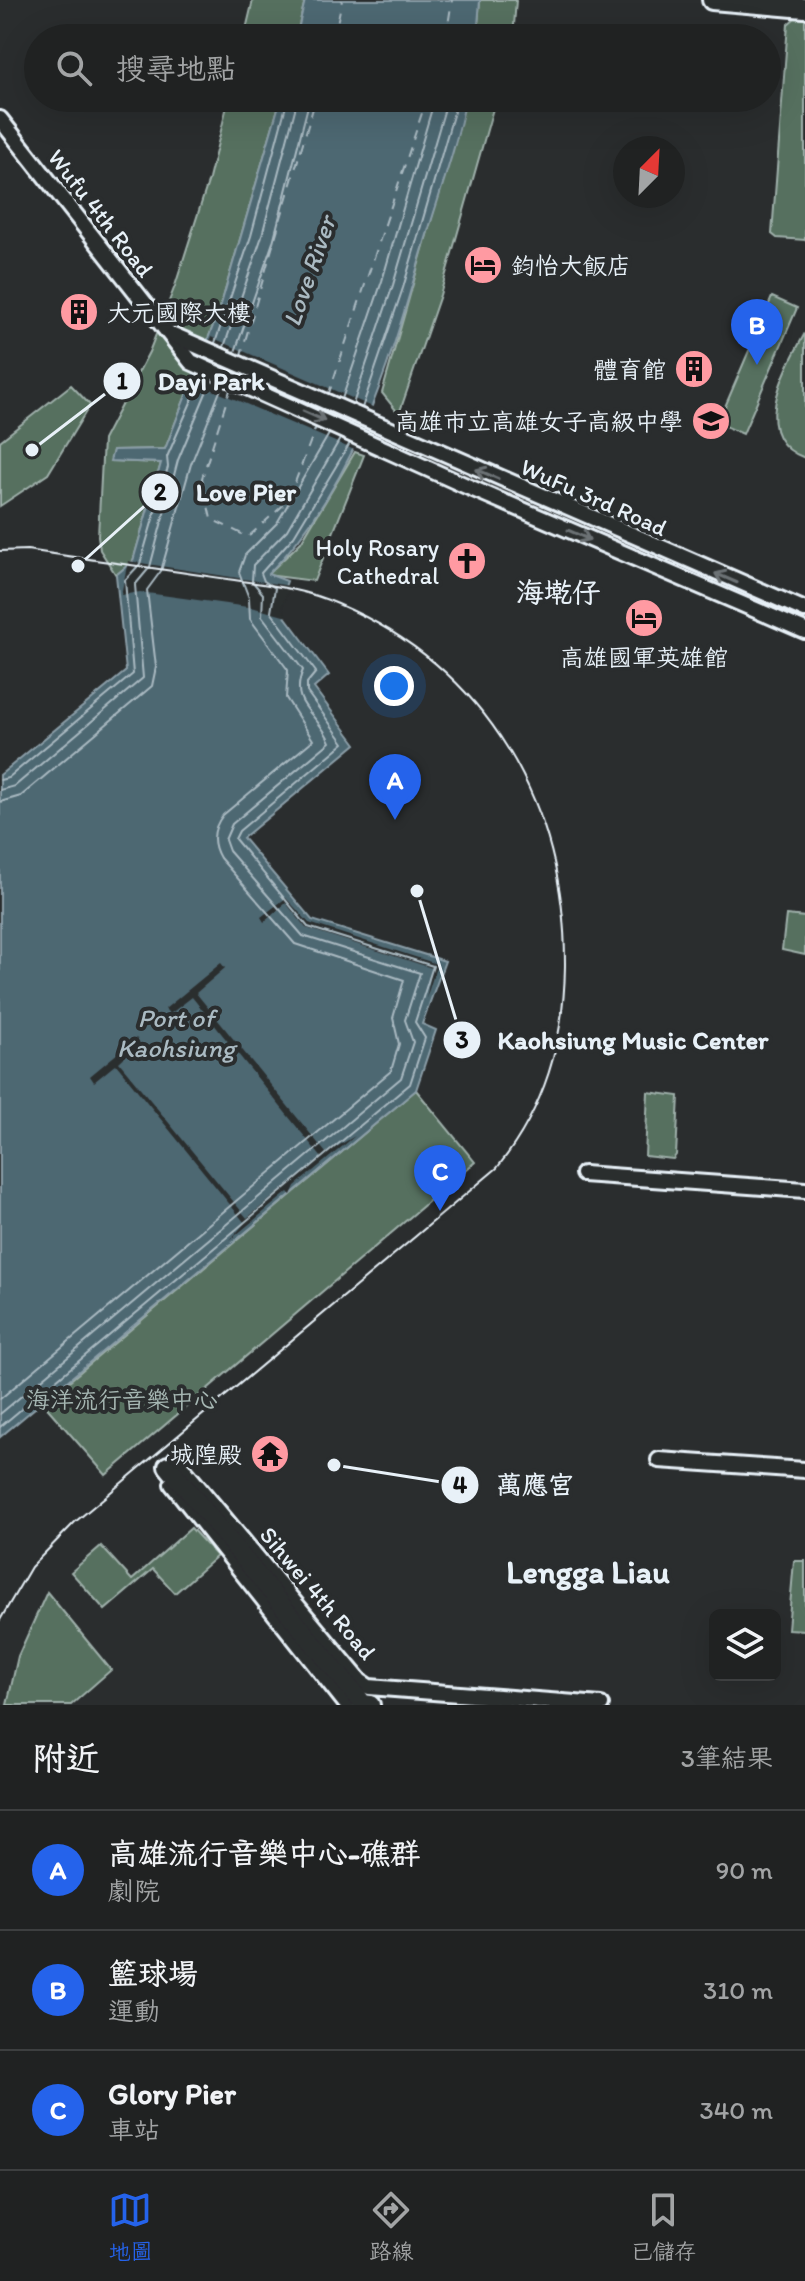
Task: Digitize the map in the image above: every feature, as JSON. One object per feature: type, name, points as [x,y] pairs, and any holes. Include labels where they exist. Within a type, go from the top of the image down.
[{"type":"main road","points":[[712,0],[805,8]]},
{"type":"main road","name":"Sihwei 4th Road","points":[[168,1466],[363,1704],[370,1705]]},
{"type":"street","name":"Wufu 4th Road","points":[[0,119],[191,362]]},
{"type":"street","name":"Wufu 4th Road","points":[[169,333],[198,348]]},
{"type":"street","name":"WuFu 3rd Road","points":[[198,348],[805,610]]},
{"type":"street","name":"WuFu 3rd Road","points":[[191,362],[805,631]]},
{"type":"street","points":[[583,1174],[805,1190]]},
{"type":"street","points":[[659,1460],[805,1470]]},
{"type":"street","name":"Sihwei 4th Road","points":[[168,1466],[347,1705]]},
{"type":"street","name":"Sihwei 4th Road","points":[[168,1466],[369,1687],[601,1705]]},
{"type":"green space","points":[[253,0],[305,0],[299,24],[247,24]]},
{"type":"green space","points":[[480,0],[516,0],[514,24],[478,24]]},
{"type":"green space","points":[[795,18],[805,19],[805,240],[777,238],[772,234],[788,24]]},
{"type":"green space","points":[[226,112],[277,112],[220,308],[165,449],[113,450],[111,461],[161,463],[133,561],[116,575],[100,550],[98,536],[103,440],[149,352],[175,286],[209,179]]},
{"type":"green space","points":[[462,112],[492,112],[440,295],[399,414],[382,393]]},
{"type":"green space","points":[[772,297],[797,308],[743,434],[718,423]]},
{"type":"green space","points":[[805,333],[805,458],[788,448],[778,435],[774,419],[781,383]]},
{"type":"green space","points":[[71,385],[90,405],[48,474],[0,506],[0,441]]},
{"type":"green space","points":[[355,452],[364,455],[314,581],[267,575],[301,542]]},
{"type":"green space","points":[[786,915],[805,917],[805,955],[782,950]]},
{"type":"green space","name":"海洋流行音樂中心","points":[[416,1090],[475,1162],[106,1475],[43,1403]]},
{"type":"green space","points":[[648,1092],[679,1096],[676,1155],[673,1159],[645,1156]]},
{"type":"green space","points":[[191,1528],[217,1556],[175,1593],[153,1569],[105,1610],[71,1572],[101,1546],[132,1580]]},
{"type":"green space","points":[[794,1561],[805,1561],[805,1630],[788,1629]]},
{"type":"green space","points":[[47,1592],[111,1670],[71,1705],[7,1705],[18,1656]]},
{"type":"water","points":[[305,0],[480,0],[478,24],[299,24]]},
{"type":"water","name":"Port of Kaohsiung","points":[[277,112],[463,112],[399,328],[368,417],[326,500],[299,539],[268,574],[287,581],[278,607],[329,675],[314,688],[356,744],[243,838],[312,920],[445,961],[422,1024],[436,1030],[416,1090],[0,1437],[0,775],[126,671],[116,575],[133,561],[161,463],[110,461],[113,450],[165,449],[220,308]]},
{"type":"pier","points":[[211,337],[375,408],[359,452],[194,382]]},
{"type":"pier","points":[[128,561],[290,586],[282,606],[287,617],[255,608],[140,592],[121,595]]},
{"type":"pier","points":[[286,898],[309,923],[437,964],[426,999],[432,968],[306,928],[286,903],[264,922],[261,917]]},
{"type":"pier","points":[[221,963],[225,968],[196,993],[326,1153],[355,1136],[295,1186],[291,1195],[288,1192],[230,1240],[245,1223],[116,1064],[94,1082],[90,1076],[136,1038],[140,1043],[119,1062],[247,1218],[322,1158],[192,997],[170,1014],[165,1009]]},
{"type":"ferry route","points":[[337,24],[342,0]]},
{"type":"ferry route","points":[[448,24],[452,0]]},
{"type":"ferry route","points":[[240,358],[312,112]]},
{"type":"ferry route","points":[[328,396],[422,112]]},
{"type":"ferry route","points":[[231,387],[202,478],[211,519],[248,537],[288,501],[317,424]]},
{"type":"tram line","points":[[0,551],[27,550],[295,590],[338,604],[391,631],[437,665],[476,704],[508,749],[533,798],[551,851],[562,907],[565,966],[561,1021],[549,1073],[528,1122],[497,1168],[75,1522],[31,1567],[0,1620]]},
{"type":"place","name":"鈞怡大飯店","points":[[483,265]]},
{"type":"place","name":"大元國際大樓","points":[[79,312]]},
{"type":"place","name":"籃球場","points":[[757,365]]},
{"type":"place","name":"體育館","points":[[694,369]]},
{"type":"place","name":"高雄市立高雄女子高級中學","points":[[711,421]]},
{"type":"place","name":"Dayi Park","points":[[32,450]]},
{"type":"place","name":"Holy Rosary Cathedral","points":[[467,561]]},
{"type":"place","name":"Love Pier","points":[[78,566]]},
{"type":"place","name":"高雄國軍英雄館","points":[[644,618]]},
{"type":"place","name":"高雄流行音樂中心-礁群","points":[[395,820]]},
{"type":"place","name":"Kaohsiung Music Center","points":[[417,891]]},
{"type":"place","name":"Glory Pier","points":[[440,1211]]},
{"type":"place","name":"城隍殿","points":[[270,1454]]},
{"type":"place","name":"萬應宮","points":[[334,1465]]},
{"type":"district","name":"海墘仔","points":[[558,592]]},
{"type":"district","name":"Lengga Liau","points":[[588,1572]]},
{"type":"water label","name":"Love River","points":[[309,271]]}]
